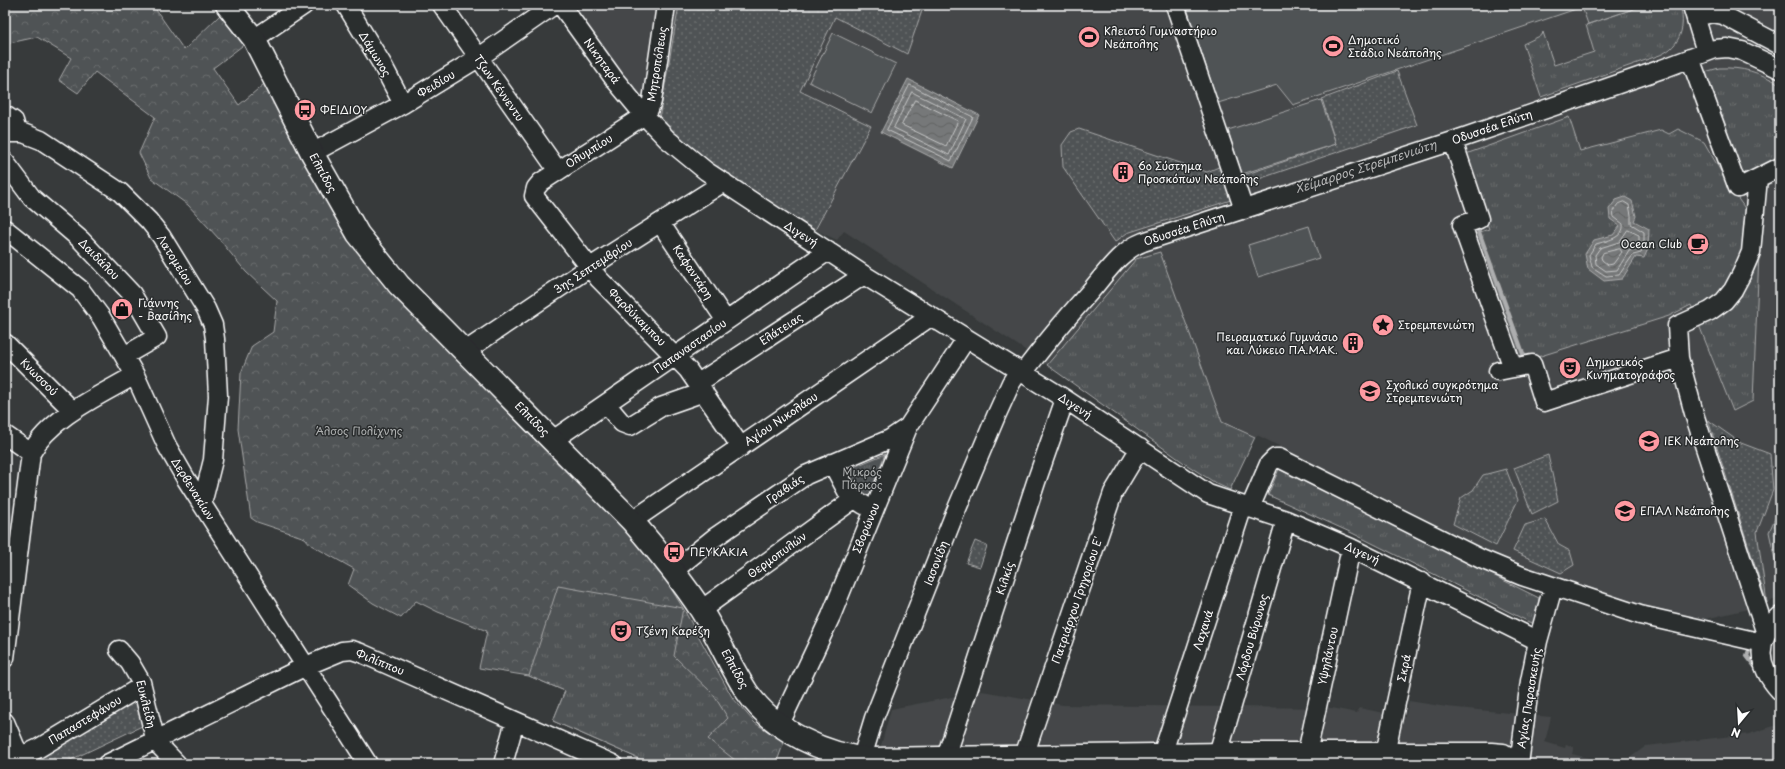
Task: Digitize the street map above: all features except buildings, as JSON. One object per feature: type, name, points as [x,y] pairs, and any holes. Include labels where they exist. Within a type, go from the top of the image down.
[{"type":"main road","name":"Ελπίδος","points":[[227,5],[254,39],[312,153],[358,234],[399,285],[632,521],[673,571],[701,610],[748,694],[762,710],[780,724],[814,744],[861,761],[946,757],[1024,756],[1162,755],[1307,759],[1385,754],[1497,754],[1516,764]]},
{"type":"street","points":[[254,39],[304,5]]},
{"type":"street","name":"Δάμωνος","points":[[346,5],[382,64],[403,104]]},
{"type":"street","name":"Τζων Κέννεντυ","points":[[442,5],[558,171]]},
{"type":"street","name":"Φειδίου","points":[[312,153],[403,104],[478,58],[554,5]]},
{"type":"street","name":"Νικηταρά","points":[[561,5],[615,80],[644,116]]},
{"type":"street","points":[[1175,5],[1244,210]]},
{"type":"street","name":"Μητροπόλεως","points":[[644,116],[649,110],[652,102],[663,6]]},
{"type":"street","points":[[1753,208],[1738,188],[1698,55],[1694,11],[1718,14],[1780,45]]},
{"type":"street","name":"Οδυσσέα Ελύτη","points":[[1021,372],[1129,249],[1143,242],[1453,141],[1721,48],[1734,49],[1752,55],[1780,69]]},
{"type":"street","name":"Λατομείου","points":[[5,115],[14,121],[11,132],[34,137],[120,192],[161,236],[206,309],[213,325],[215,339],[218,396],[213,460],[202,504]]},
{"type":"street","name":"Ολυμπίου","points":[[536,188],[541,182],[644,116]]},
{"type":"street","name":"Διγενή","points":[[644,116],[667,140],[724,182],[930,317],[1066,399],[1208,494],[1286,520],[1351,548],[1538,641]]},
{"type":"street","points":[[1453,141],[1479,219],[1462,225],[1506,369],[1532,364],[1544,402],[1679,358]]},
{"type":"street","name":"Δαιδάλου","points":[[5,162],[32,198],[81,240],[127,288],[140,305],[156,337],[124,356]]},
{"type":"street","points":[[1738,188],[1780,167]]},
{"type":"street","points":[[1758,178],[1753,208],[1751,252],[1742,273],[1724,300],[1710,311],[1677,326],[1679,358],[1695,417],[1764,638]]},
{"type":"street","name":"3ης Σεπτεμβρίου","points":[[464,352],[590,267],[661,224],[724,182]]},
{"type":"street","name":"Φαρδύκαμπου","points":[[536,188],[534,193],[536,198],[590,267],[676,356],[701,388],[741,447]]},
{"type":"street","name":"Καφαντάρη","points":[[661,224],[726,321]]},
{"type":"street","name":"Δερβενακίων","points":[[5,229],[80,289],[101,317],[135,375],[167,446],[202,504],[368,764]]},
{"type":"street","name":"Παπαναστασίου","points":[[553,440],[828,251]]},
{"type":"street","name":"Ελάτειας","points":[[606,404],[622,423],[630,426],[661,408],[701,388],[864,275]]},
{"type":"street","name":"Αγίου Νικολάου","points":[[632,521],[930,317]]},
{"type":"street","name":"Σβορώνου","points":[[780,724],[831,616],[908,427],[966,339]]},
{"type":"street","name":"Κνωσσού","points":[[5,343],[73,411]]},
{"type":"street","name":"Ιασoνίδη","points":[[861,761],[874,718],[953,518],[1011,383],[1021,372]]},
{"type":"street","points":[[5,658],[31,453],[41,438],[50,429],[73,411],[135,375]]},
{"type":"street","name":"Κιλκίς","points":[[946,757],[1036,482],[1066,399]]},
{"type":"street","name":"Γραβιάς","points":[[673,571],[714,538],[779,492],[806,475],[890,439],[908,427]]},
{"type":"street","points":[[5,435],[31,453]]},
{"type":"street","name":"Πατριάρχου Γρηγορίου Ε'","points":[[1024,756],[1113,493],[1140,448]]},
{"type":"street","name":"Λαχανά","points":[[1162,755],[1247,507],[1271,460],[1279,458],[1481,559],[1553,587]]},
{"type":"street","points":[[832,463],[847,491],[854,499],[874,510]]},
{"type":"street","name":"Θερμοπυλών","points":[[701,610],[854,499]]},
{"type":"street","name":"Λόρδου Βύρωνος","points":[[1206,757],[1286,520]]},
{"type":"street","name":"Υψηλάντου","points":[[1307,759],[1351,548]]},
{"type":"street","name":"Σκρά","points":[[1385,754],[1422,582]]},
{"type":"street","points":[[1553,587],[1640,615],[1764,638]]},
{"type":"street","name":"Αγίας Παρασκευής","points":[[1519,764],[1526,702],[1538,641],[1553,587]]},
{"type":"street","points":[[1780,616],[1770,626],[1764,638],[1761,656],[1763,668],[1780,692]]},
{"type":"street","name":"Ευκλείδη","points":[[119,650],[138,674],[155,740]]},
{"type":"street","name":"Φιλίππου","points":[[107,764],[306,666],[342,651],[356,651],[608,763]]},
{"type":"street","name":"Παπαστεφάνου","points":[[17,762],[142,686]]},
{"type":"street","points":[[503,764],[515,721]]},
{"type":"street","points":[[5,722],[17,762]]},
{"type":"street","points":[[155,740],[160,749],[176,764]]},
{"type":"shaded area","name":"Στρεμπενιώτη","points":[[570,5],[1780,5],[1780,597],[1753,608],[1705,619],[1627,604],[1555,581],[1503,559],[1257,435],[1230,490],[1217,484],[1022,348],[844,231],[837,240],[815,230],[659,119],[614,64]]},
{"type":"shaded area","points":[[982,691],[1063,705],[1332,708],[1357,713],[1359,708],[1405,717],[1409,701],[1447,707],[1551,717],[1545,742],[1565,748],[1566,744],[1574,747],[1572,754],[1589,758],[1589,764],[876,764],[891,709]]},
{"type":"shaded area","points":[[1780,724],[1780,764],[1630,764],[1631,757],[1646,746],[1749,734]]},
{"type":"green space","name":"Άλσος Πολίχνης","points":[[5,5],[145,5],[154,7],[184,50],[220,15],[246,43],[213,68],[239,105],[264,84],[287,126],[399,295],[501,406],[625,530],[657,566],[683,608],[732,697],[755,723],[784,742],[776,764],[651,764],[553,721],[565,691],[529,676],[479,668],[487,631],[438,612],[416,601],[401,618],[373,603],[348,585],[354,569],[311,545],[305,538],[257,522],[251,518],[238,429],[241,373],[252,346],[273,332],[277,301],[246,272],[188,205],[151,178],[139,153],[155,117],[95,72],[78,93],[59,80],[71,58],[37,37],[5,44]]},
{"type":"green space","points":[[679,5],[924,5],[907,54],[835,17],[800,91],[871,126],[815,230],[724,174],[686,146],[659,119]]},
{"type":"green space","name":"Δημοτικό Στάδιο Νεάπολης","points":[[1186,5],[1645,5],[1588,24],[1582,7],[1293,105],[1277,85],[1218,103]]},
{"type":"green space","points":[[1645,5],[1680,5],[1682,13],[1682,28],[1677,41],[1673,46],[1660,55],[1541,97],[1523,44],[1542,35],[1543,32],[1554,65],[1594,52],[1586,25]]},
{"type":"green space","points":[[833,33],[896,64],[872,113],[809,82]]},
{"type":"green space","points":[[1719,68],[1736,68],[1751,71],[1780,84],[1780,161],[1739,182],[1701,73]]},
{"type":"green space","points":[[1397,71],[1417,125],[1247,183],[1244,175],[1336,144],[1322,99]]},
{"type":"green space","points":[[1321,100],[1336,144],[1242,174],[1228,130]]},
{"type":"green space","points":[[1569,117],[1580,151],[1661,130],[1669,134],[1678,129],[1704,142],[1731,189],[1760,229],[1753,401],[1733,411],[1691,305],[1669,316],[1515,364],[1468,236],[1489,229],[1463,155]]},
{"type":"green space","points":[[1079,129],[1207,172],[1221,166],[1231,200],[1127,233],[1115,242],[1063,167],[1062,145],[1071,132]]},
{"type":"green space","points":[[1309,226],[1319,258],[1258,277],[1248,245]]},
{"type":"green space","points":[[1160,252],[1222,422],[1255,437],[1230,490],[1217,484],[1187,465],[1047,365],[1136,259]]},
{"type":"green space","points":[[1708,420],[1741,443],[1770,454],[1773,490],[1757,532],[1767,603]]},
{"type":"green space","name":"Μικρός Πάρκος","points":[[885,454],[869,497],[854,488],[844,471]]},
{"type":"green space","points":[[1548,455],[1558,501],[1532,514],[1514,468]]},
{"type":"green space","points":[[1279,469],[1539,598],[1535,625],[1352,533],[1268,495]]},
{"type":"green space","points":[[1506,469],[1518,500],[1496,546],[1453,524],[1461,498],[1473,490],[1483,475]]},
{"type":"green space","points":[[1780,507],[1780,583],[1769,532]]},
{"type":"green space","points":[[1545,519],[1559,545],[1570,551],[1574,565],[1561,573],[1513,551],[1525,525]]},
{"type":"green space","points":[[975,541],[987,546],[980,567],[966,563]]},
{"type":"green space","name":"Τζένη Καρέζη","points":[[558,586],[683,608],[674,656],[713,694],[728,718],[708,739],[740,764],[651,764],[553,721],[565,691],[529,676]]},
{"type":"green space","points":[[135,701],[137,702],[142,726],[62,764],[37,764],[35,761]]},
{"type":"water","points":[[908,79],[979,115],[953,168],[881,132]]},
{"type":"water","points":[[1625,197],[1632,201],[1636,216],[1634,221],[1649,229],[1648,249],[1644,258],[1636,257],[1622,279],[1604,281],[1588,269],[1585,254],[1594,240],[1613,235],[1620,226],[1610,219],[1609,209],[1616,200]]},
{"type":"waterway","name":"Χείμαρρος Στρεμπενιώτη","points":[[1476,224],[1526,362]]},
{"type":"waterway","name":"Χείμαρρος Στρεμπενιώτη","points":[[1751,645],[1747,656],[1757,669]]},
{"type":"place","name":"Κλειστό Γυμναστήριο Νεάπολης","points":[[1089,37]]},
{"type":"place","name":"Δημοτικό Στάδιο Νεάπολης","points":[[1333,46]]},
{"type":"place","name":"ΦΕΙΔΙΟΥ","points":[[305,110]]},
{"type":"place","name":"6ο Σύστημα Προσκόπων Νεάπολης","points":[[1123,172]]},
{"type":"place","name":"Ocean Club","points":[[1698,244]]},
{"type":"place","name":"Γιάννης - Βασίλης","points":[[122,309]]},
{"type":"place","name":"Στρεμπενιώτη","points":[[1383,325]]},
{"type":"place","name":"Πειραματικό Γυμνάσιο και Λύκειο ΠΑ.ΜΑΚ.","points":[[1353,343]]},
{"type":"place","name":"Δημοτικός Κινηματογράφος","points":[[1570,368]]},
{"type":"place","name":"Σχολικό συγκρότημα Στρεμπενιώτη","points":[[1370,391]]},
{"type":"place","name":"ΙΕΚ Νεάπολης","points":[[1649,441]]},
{"type":"place","name":"ΕΠΑΛ Νεάπολης","points":[[1625,511]]},
{"type":"place","name":"ΠΕΥΚΑΚΙΑ","points":[[674,552]]},
{"type":"place","name":"Τζένη Καρέζη","points":[[621,631]]}]
